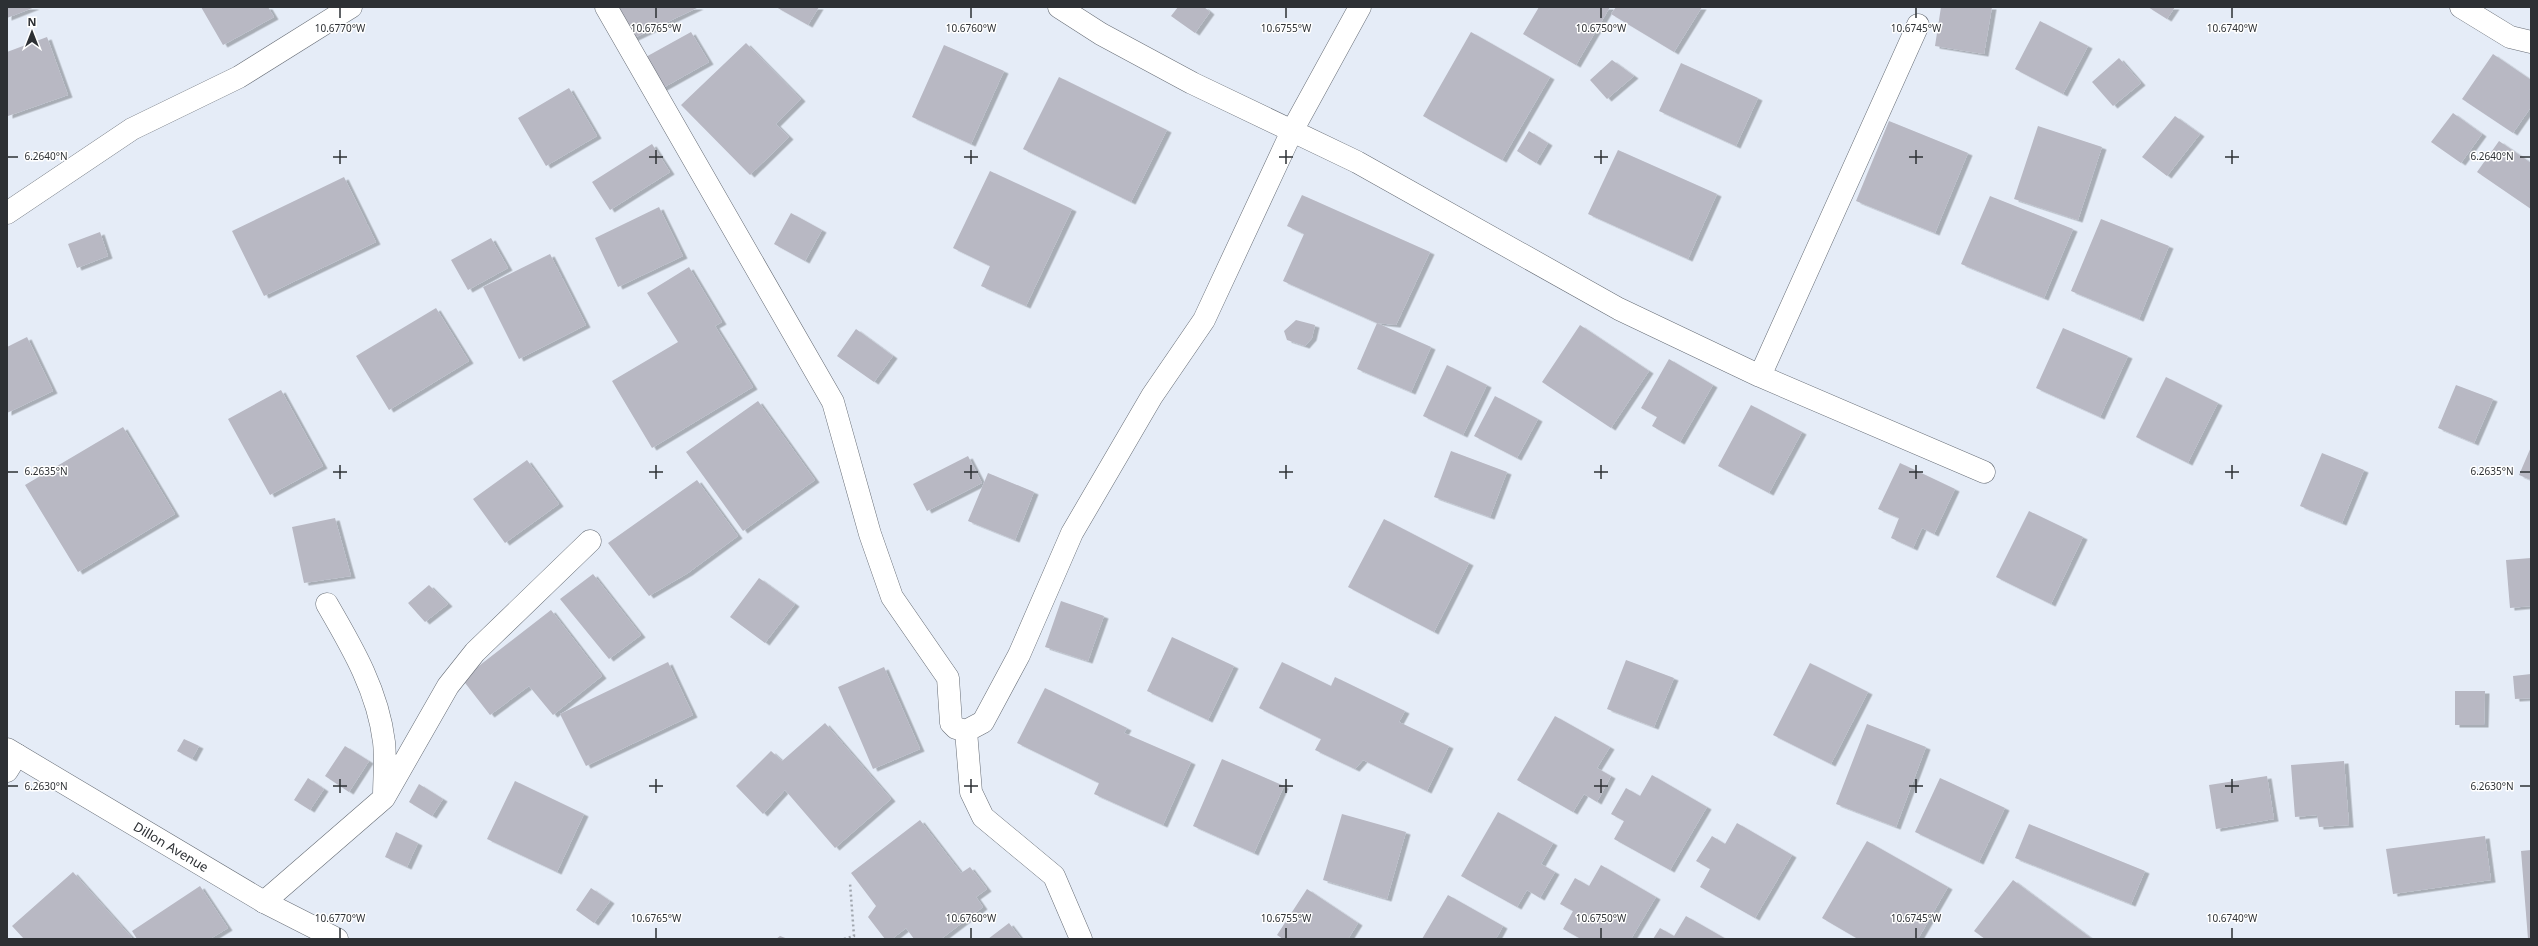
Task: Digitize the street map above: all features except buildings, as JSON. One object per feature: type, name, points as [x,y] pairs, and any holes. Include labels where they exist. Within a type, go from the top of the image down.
[{"type":"street","points":[[7,213],[132,129],[239,77],[351,7]]},
{"type":"street","points":[[606,7],[833,402],[870,534],[892,598],[948,678],[951,724],[956,728],[966,731],[983,722],[1019,655],[1072,533],[1152,396],[1204,320],[1292,131],[1360,7]]},
{"type":"street","points":[[1059,7],[1101,34],[1192,83],[1357,162],[1619,309],[1760,376],[1984,472]]},
{"type":"street","points":[[2461,7],[2510,38],[2531,42]]},
{"type":"street","points":[[1760,376],[1918,25]]},
{"type":"street","points":[[264,902],[384,798],[448,686],[475,652],[590,541]]},
{"type":"street","points":[[327,604],[354,651],[374,697],[384,742],[384,798]]},
{"type":"street","points":[[966,731],[972,792],[983,817],[1054,876],[1080,939]]},
{"type":"street","name":"Dillon Avenue","points":[[10,758],[264,902],[337,939]]},
{"type":"path","points":[[844,939],[854,936],[850,883]]}]
